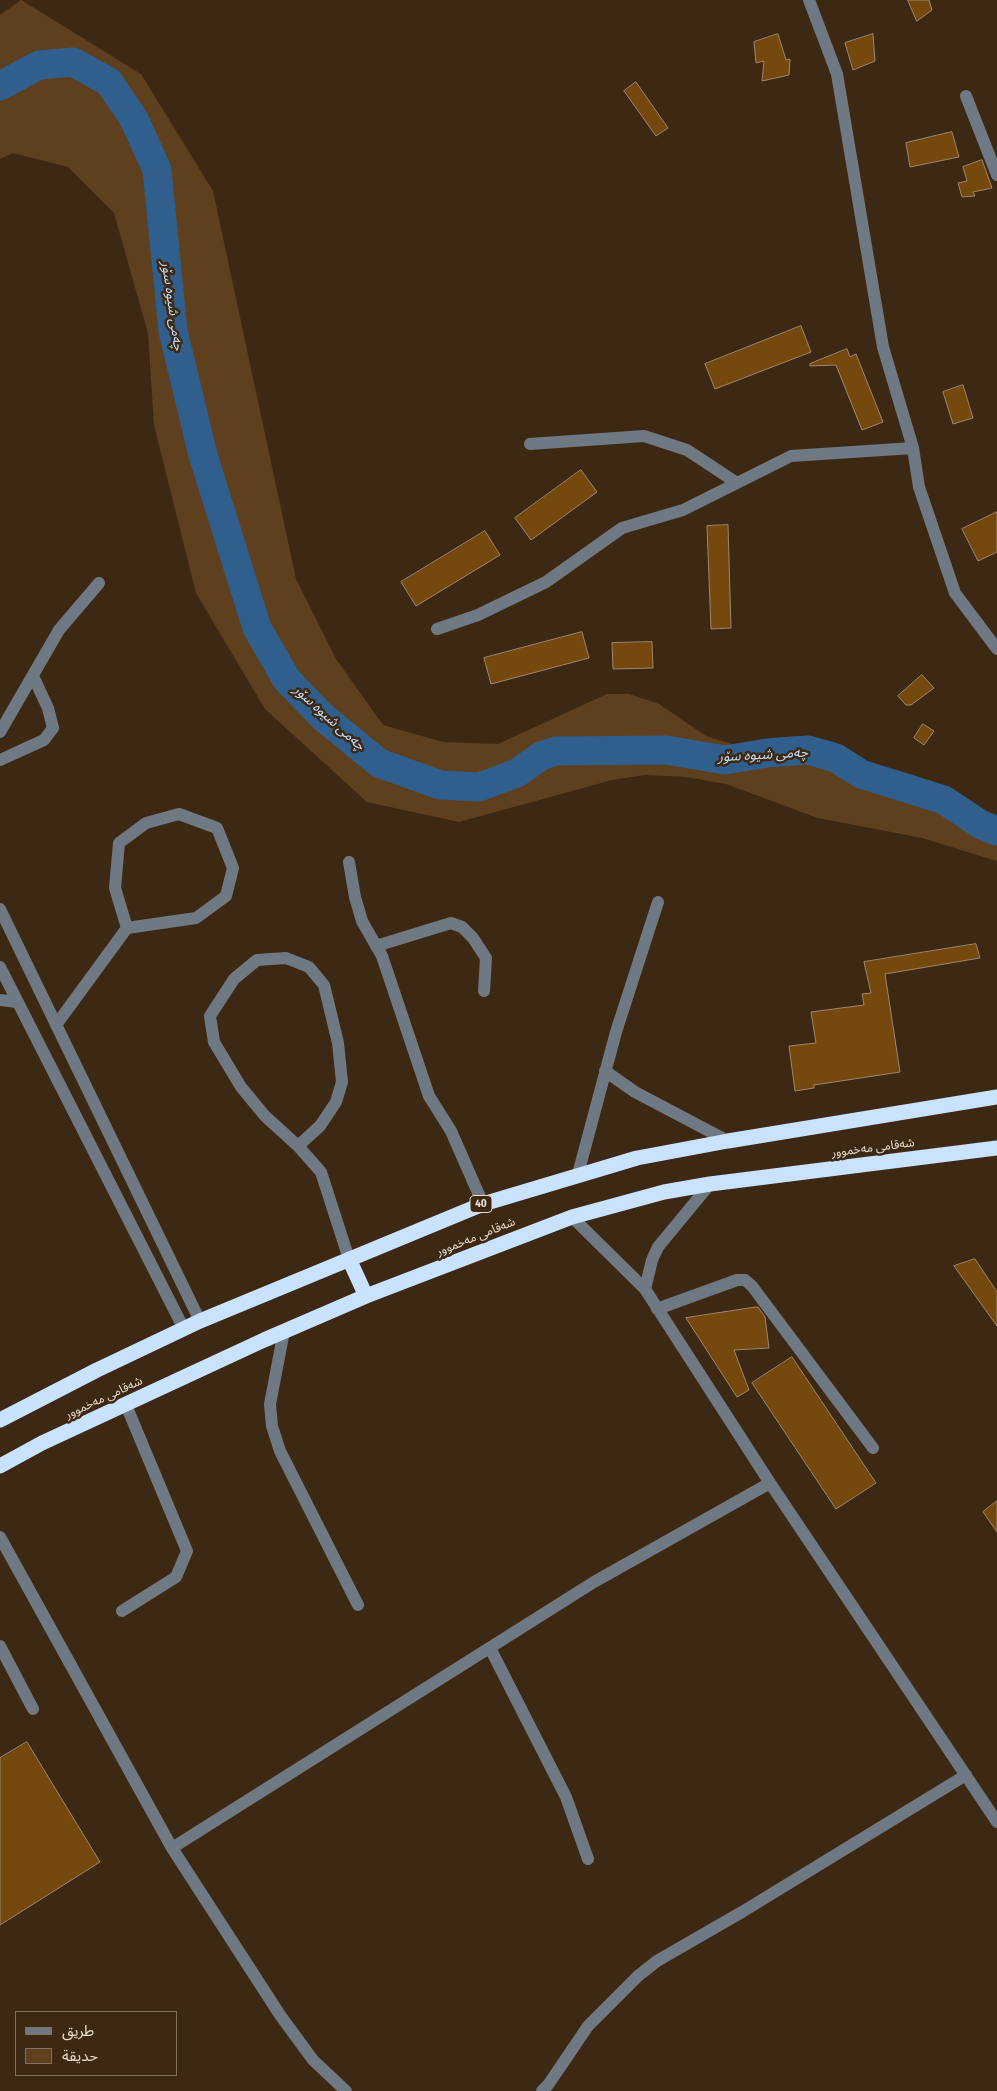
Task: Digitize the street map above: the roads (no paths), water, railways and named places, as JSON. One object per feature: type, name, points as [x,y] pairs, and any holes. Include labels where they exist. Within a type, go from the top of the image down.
[{"type":"highway","name":"40","points":[[0,1420],[184,1328],[483,1204],[578,1174],[637,1158],[728,1141],[997,1097]]},
{"type":"highway","name":"شەقامی مەخموور","points":[[0,1466],[42,1443],[366,1296],[572,1216],[664,1192],[710,1184],[997,1148]]},
{"type":"highway","points":[[349,1259],[366,1296]]},
{"type":"street","points":[[809,0],[837,74],[884,347],[913,448],[919,487],[955,593],[997,648]]},
{"type":"street","points":[[966,96],[997,175]]},
{"type":"street","points":[[530,444],[644,436],[687,450],[737,483]]},
{"type":"street","points":[[437,629],[478,615],[546,582],[622,528],[683,510],[791,456],[913,448]]},
{"type":"street","points":[[0,732],[59,630],[99,582]]},
{"type":"street","points":[[0,760],[44,740],[53,728],[48,708],[33,676]]},
{"type":"street","points":[[56,1025],[127,928],[196,918],[226,896],[233,868],[217,828],[179,814],[146,823],[120,843],[115,888],[127,928]]},
{"type":"street","points":[[349,862],[355,897],[362,921],[382,956],[429,1096],[451,1131],[483,1204]]},
{"type":"street","points":[[578,1174],[624,1004],[658,902]]},
{"type":"street","points":[[0,909],[200,1321]]},
{"type":"street","points":[[376,946],[452,923],[462,927],[473,938],[486,958],[484,990]]},
{"type":"street","points":[[298,1146],[320,1126],[336,1102],[342,1082],[338,1043],[324,985],[309,967],[286,958],[257,960],[234,979],[210,1016],[214,1042],[241,1087],[265,1116],[298,1146],[321,1172],[349,1259]]},
{"type":"street","points":[[0,967],[184,1328]]},
{"type":"street","points":[[0,1000],[17,1002]]},
{"type":"street","points":[[605,1071],[635,1092],[728,1141]]},
{"type":"street","points":[[644,1289],[658,1247],[710,1184]]},
{"type":"street","points":[[572,1216],[644,1289],[770,1483],[997,1822]]},
{"type":"street","points":[[657,1309],[737,1280],[745,1280],[873,1448]]},
{"type":"street","points":[[284,1332],[270,1404],[272,1426],[280,1451],[358,1606]]},
{"type":"street","points":[[122,1611],[176,1577],[187,1551],[126,1405]]},
{"type":"street","points":[[172,1848],[594,1582],[770,1483]]},
{"type":"street","points":[[0,1537],[172,1848],[280,2015],[313,2060],[346,2091]]},
{"type":"street","points":[[0,1646],[33,1708]]},
{"type":"street","points":[[490,1648],[566,1797],[588,1859]]},
{"type":"street","points":[[542,2091],[588,2026],[638,1976],[657,1961],[742,1912],[966,1775]]},
{"type":"waterway","name":"چەمی شیوە سۆر","points":[[0,86],[39,65],[73,62],[109,82],[134,119],[157,170],[173,331],[203,455],[257,628],[287,680],[323,717],[379,763],[440,785],[479,787],[517,773],[541,756],[556,751],[666,750],[725,760],[767,753],[808,750],[836,758],[861,774],[944,800],[980,824],[997,831]]}]
